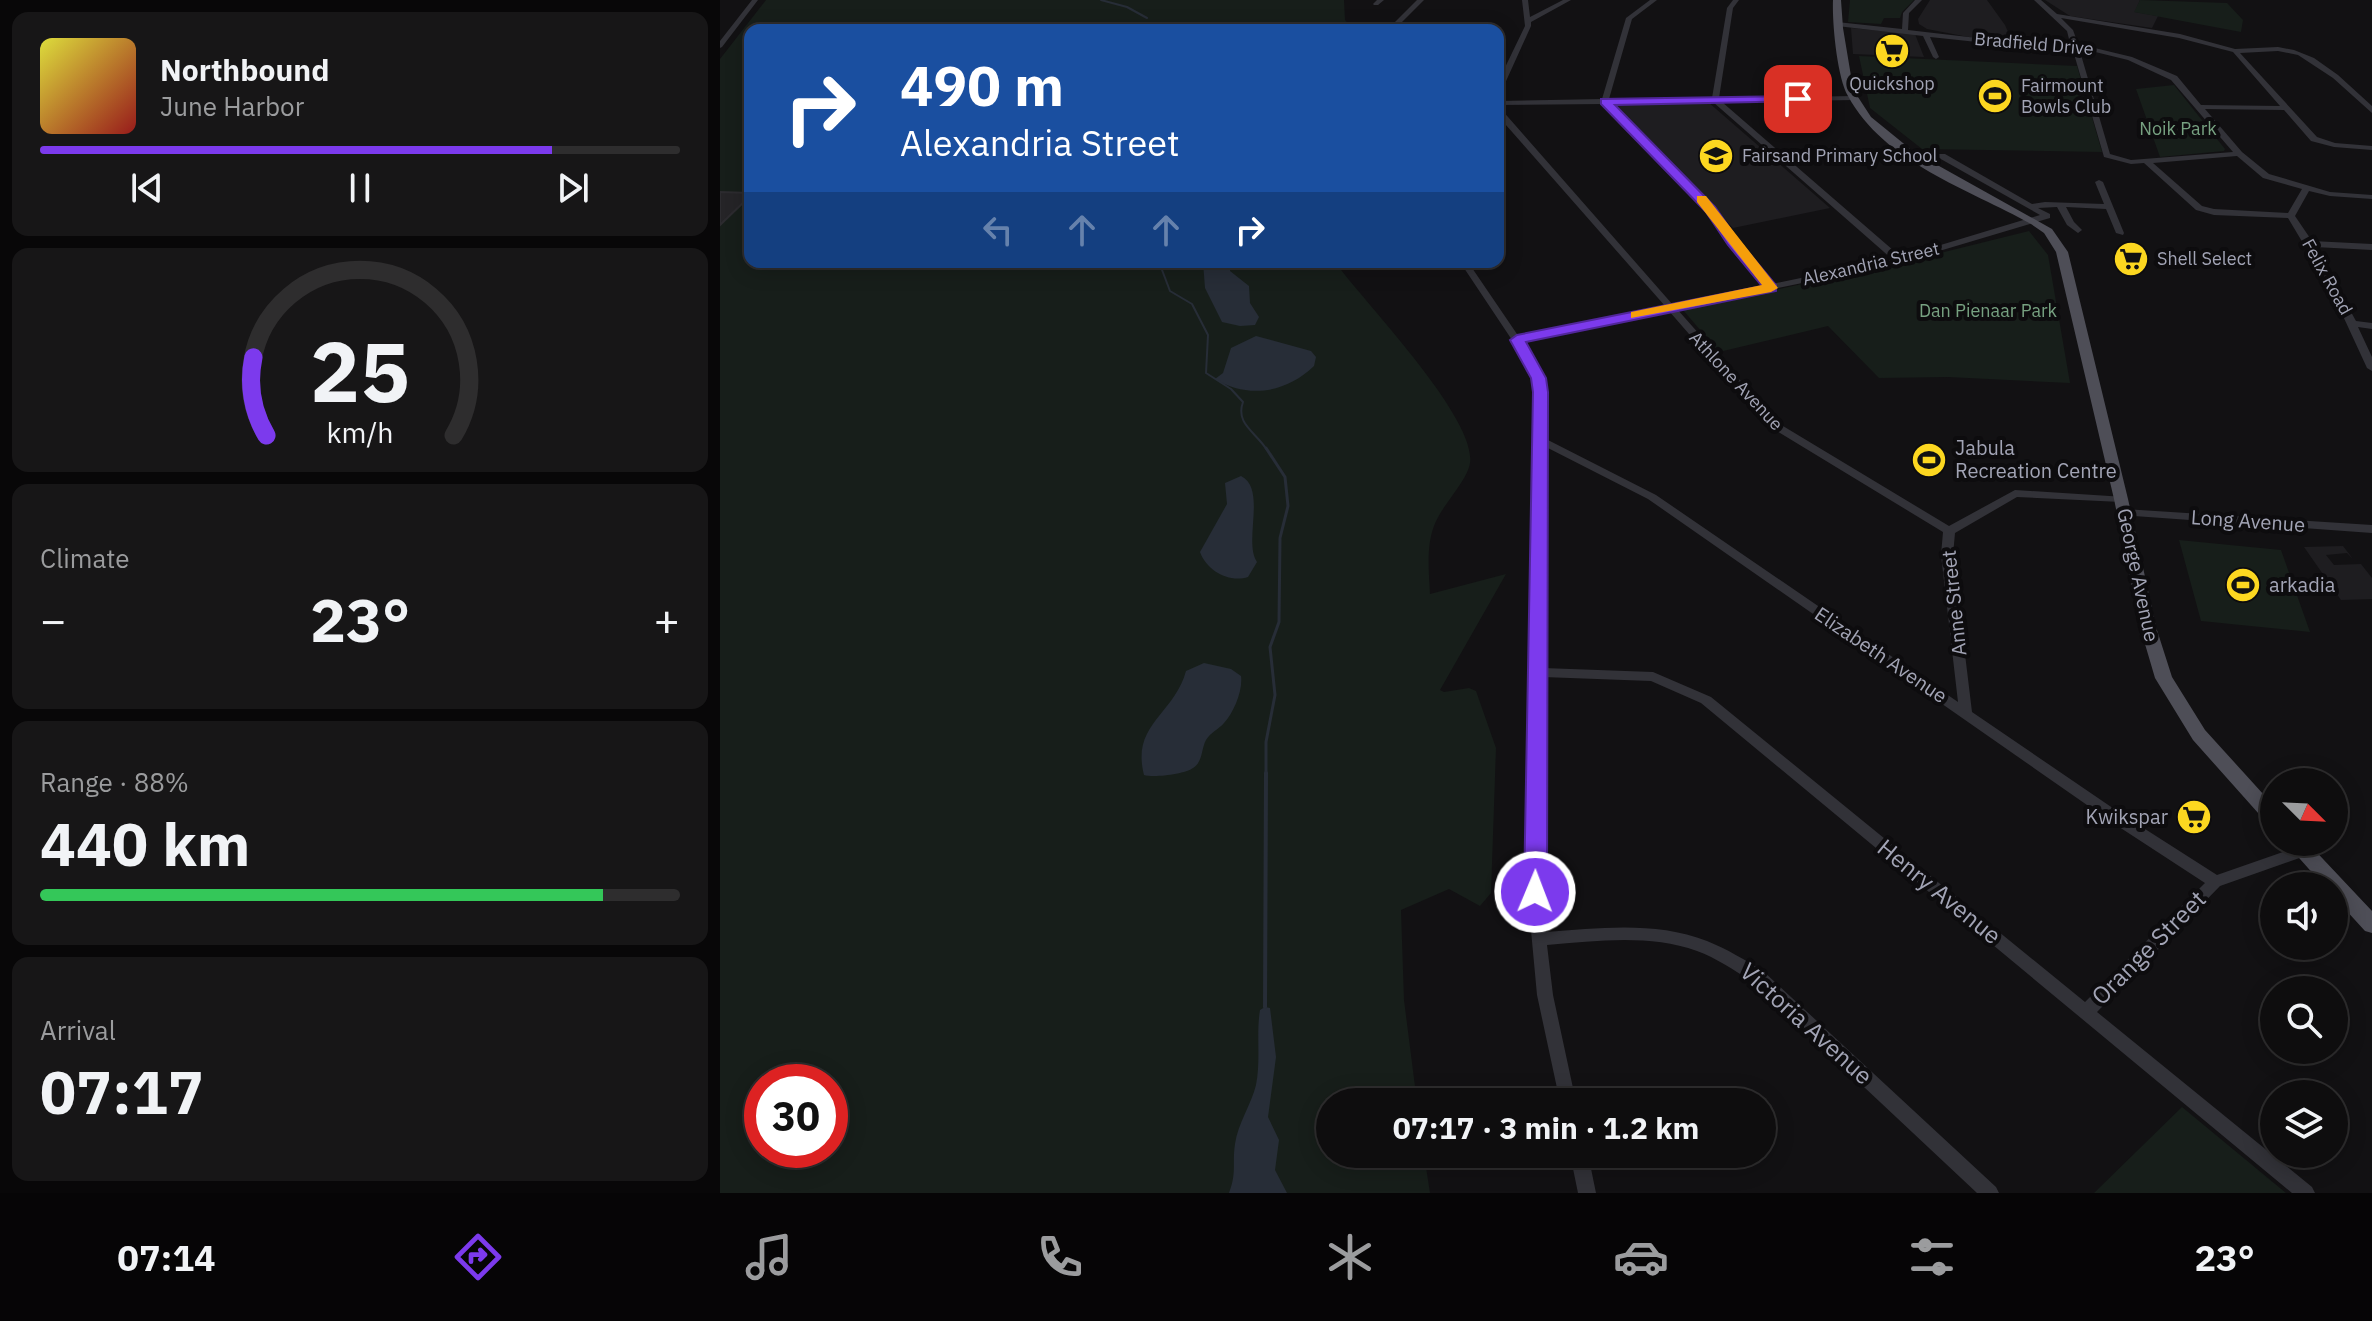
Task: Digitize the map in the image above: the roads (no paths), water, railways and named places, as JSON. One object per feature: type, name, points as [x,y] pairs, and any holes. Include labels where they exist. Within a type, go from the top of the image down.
[{"type":"main road","name":"George Avenue","points":[[1840,0],[1838,25],[1846,76],[1854,98],[1871,121],[1912,154],[2035,213],[2062,252],[2123,506],[2148,627],[2164,678],[2199,735],[2260,803]]},
{"type":"main road","points":[[2307,856],[2372,925]]},
{"type":"street","points":[[720,46],[755,0]]},
{"type":"street","points":[[1396,24],[1421,0]]},
{"type":"street","points":[[1504,76],[1529,20],[1525,0]]},
{"type":"street","points":[[1529,20],[1568,0]]},
{"type":"street","points":[[1605,101],[1629,18],[1654,0]]},
{"type":"street","points":[[1715,100],[1729,13],[1736,0]]},
{"type":"street","points":[[1905,30],[1906,13],[1919,0]]},
{"type":"street","points":[[2037,0],[2069,28],[2107,155],[2124,161],[2146,161],[2239,154]]},
{"type":"street","points":[[2058,16],[2180,36],[2235,51],[2279,50],[2303,55],[2366,101],[2372,111]]},
{"type":"street","name":"Bradfield Drive","points":[[1838,25],[1986,41],[2073,45],[2109,51],[2156,68],[2183,86],[2239,154],[2269,178],[2306,189],[2372,197]]},
{"type":"street","points":[[1925,33],[1936,57]]},
{"type":"street","points":[[2235,51],[2314,139],[2334,145],[2372,148]]},
{"type":"street","points":[[1504,103],[1854,98]]},
{"type":"street","points":[[1715,100],[1899,260]]},
{"type":"street","points":[[1605,101],[1711,210],[1733,243],[1771,288]]},
{"type":"street","points":[[2200,107],[2287,108]]},
{"type":"street","name":"Athlone Avenue","points":[[1504,118],[1774,425],[1949,531]]},
{"type":"street","points":[[1942,156],[2035,213]]},
{"type":"street","points":[[2146,161],[2199,208],[2214,212],[2291,216]]},
{"type":"street","points":[[2099,182],[2120,233]]},
{"type":"street","name":"Felix Road","points":[[2306,189],[2291,216],[2311,244],[2372,368]]},
{"type":"street","points":[[2061,206],[2066,219],[2078,230]]},
{"type":"street","name":"Alexandria Street","points":[[1517,340],[1899,260],[2061,206],[2109,207]]},
{"type":"street","points":[[2311,244],[2372,247]]},
{"type":"street","points":[[1468,268],[1539,378],[1535,898],[1548,1010],[1565,1088]]},
{"type":"street","points":[[2353,324],[2372,326]]},
{"type":"street","name":"Elizabeth Avenue","points":[[1540,440],[1652,497],[2215,882]]},
{"type":"street","name":"Anne Street","points":[[1966,713],[1947,555],[1949,531],[2015,493],[2123,506]]},
{"type":"street","name":"Long Avenue","points":[[2123,506],[2372,529]]},
{"type":"street","name":"Henry Avenue","points":[[1538,672],[1653,677],[1706,700],[2306,1193]]},
{"type":"street","name":"Orange Street","points":[[2086,1012],[2215,882],[2277,856]]},
{"type":"street","name":"Victoria Avenue","points":[[1538,939],[1646,932],[1682,939],[1738,963],[1757,976],[1990,1193]]},
{"type":"street","points":[[1582,1168],[1587,1193]]},
{"type":"waterway","points":[[1101,0],[1127,7],[1147,18]]},
{"type":"waterway","points":[[1161,268],[1170,291],[1192,304],[1208,335],[1206,373],[1231,389],[1243,402],[1244,422],[1267,450]]},
{"type":"waterway","points":[[1266,448],[1285,477],[1288,506],[1280,538],[1279,622],[1270,647],[1275,695],[1266,742],[1266,773]]},
{"type":"waterway","points":[[1265,1007],[1266,773]]},
{"type":"place","name":"Quickshop","points":[[1892,51]]},
{"type":"place","name":"Fairmount Bowls Club","points":[[1995,96]]},
{"type":"place","name":"Fairsand Primary School","points":[[1716,156]]},
{"type":"place","name":"Shell Select","points":[[2131,259]]},
{"type":"place","name":"Jabula Recreation Centre","points":[[1929,460]]},
{"type":"place","name":"arkadia","points":[[2243,585]]},
{"type":"place","name":"Kwikspar","points":[[2194,817]]},
{"type":"park label","name":"Noik Park","points":[[2178,129]]},
{"type":"park label","name":"Dan Pienaar Park","points":[[1988,311]]}]
